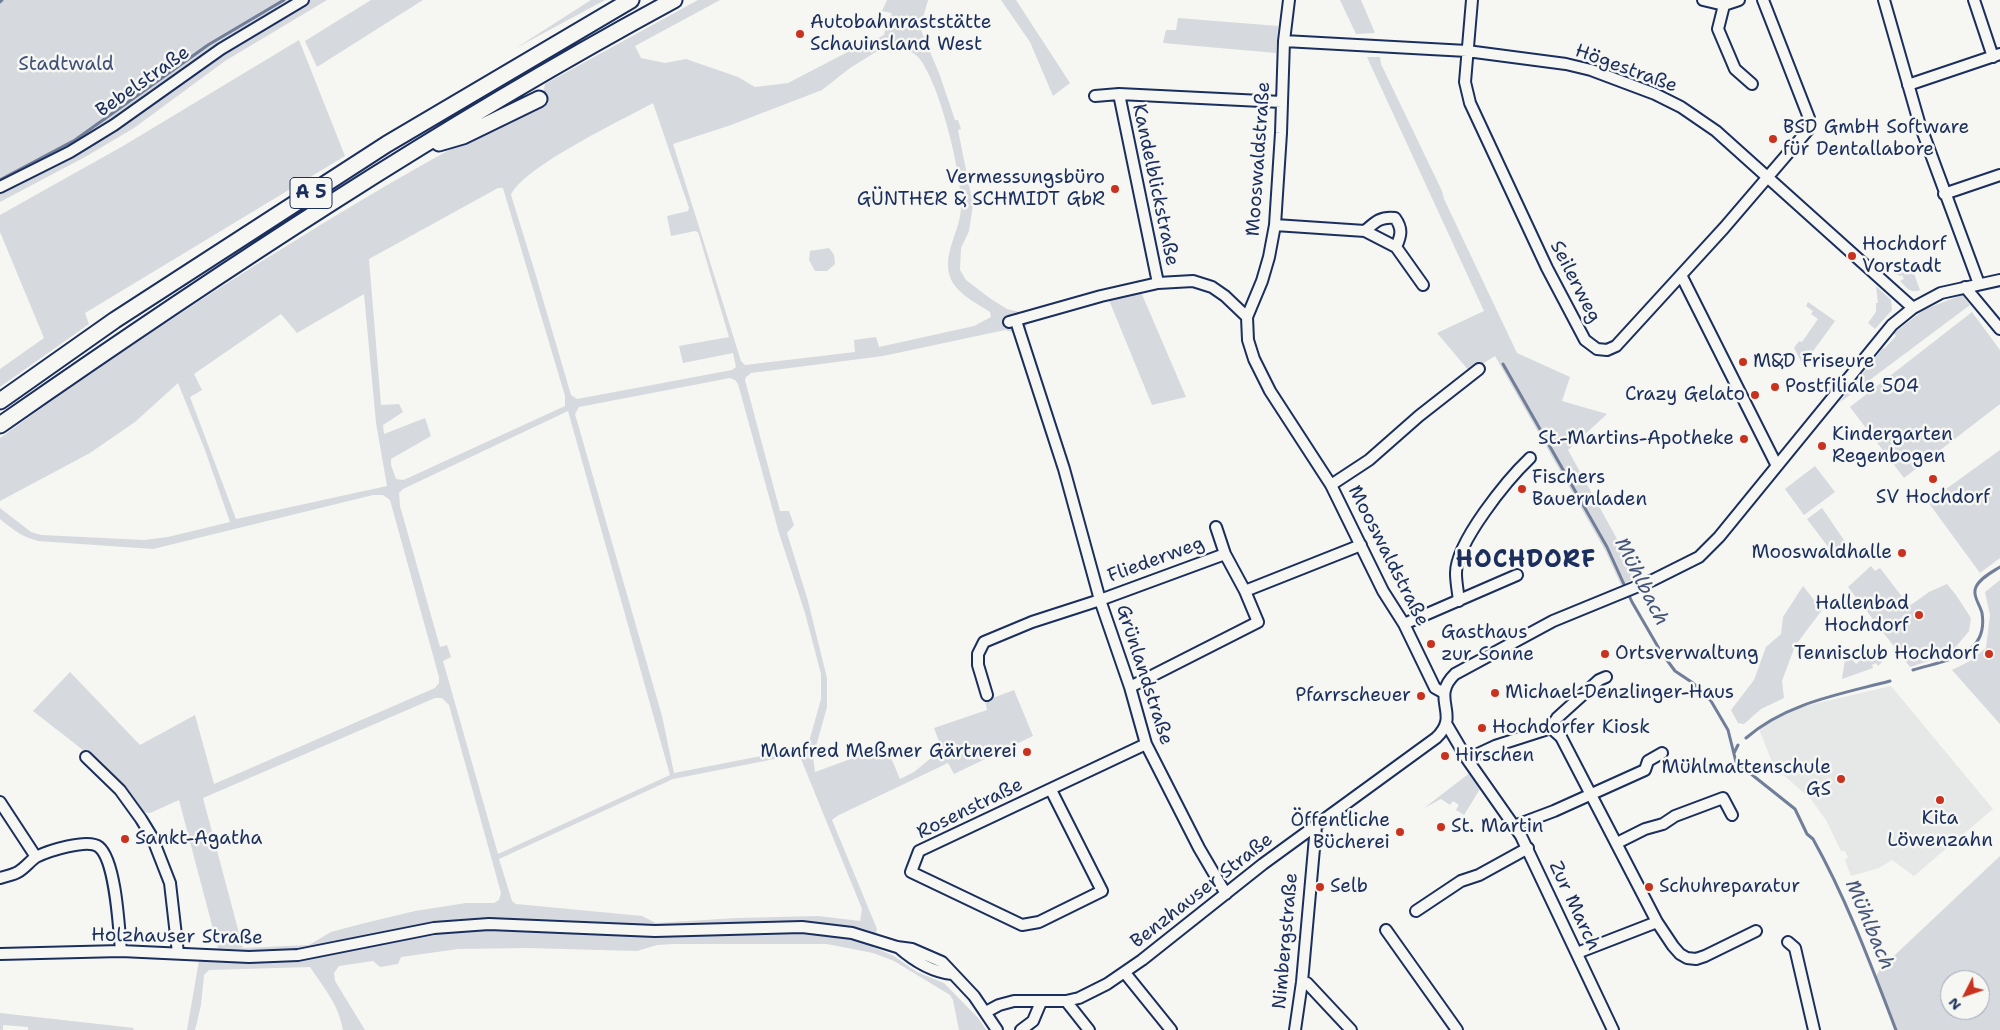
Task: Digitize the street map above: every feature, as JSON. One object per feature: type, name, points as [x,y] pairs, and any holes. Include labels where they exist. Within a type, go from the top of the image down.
[{"type":"highway","name":"A 5","points":[[0,401],[115,320],[372,154],[509,70],[632,0]]},
{"type":"highway","name":"A 5","points":[[0,424],[206,284],[416,151],[518,87],[674,0]]},
{"type":"highway","points":[[416,151],[463,136],[539,99]]},
{"type":"street","name":"Bebelstraße","points":[[0,187],[78,148],[114,125],[221,49],[303,0]]},
{"type":"street","name":"Mooswaldstraße","points":[[1288,0],[1284,41],[1275,225],[1264,274],[1247,317],[1248,340],[1254,360],[1270,391],[1331,485],[1383,591],[1404,624],[1436,688],[1444,693]]},
{"type":"street","name":"Seilerweg","points":[[1472,0],[1465,82],[1470,103],[1547,268],[1587,344],[1597,349],[1607,350],[1616,346],[1806,135],[1810,124],[1802,97],[1763,0]]},
{"type":"street","points":[[1703,0],[1724,5],[1739,0]]},
{"type":"street","points":[[1884,0],[1908,85],[1944,194],[1979,284]]},
{"type":"street","points":[[1908,85],[1996,56],[1974,0]]},
{"type":"street","points":[[1724,5],[1718,29],[1735,69],[1752,84]]},
{"type":"street","name":"Högestraße","points":[[1284,41],[1364,44],[1501,54],[1591,70],[1656,94],[1681,107],[1716,131],[1913,308]]},
{"type":"street","name":"Kandelblickstraße","points":[[1119,94],[1158,283]]},
{"type":"street","name":"Kandelblickstraße","points":[[1095,96],[1119,94],[1282,102]]},
{"type":"street","points":[[1944,194],[2000,175]]},
{"type":"street","points":[[1365,231],[1385,216],[1395,218],[1400,224],[1401,234],[1396,247]]},
{"type":"street","points":[[1275,225],[1365,231],[1396,247],[1423,285]]},
{"type":"street","points":[[1681,275],[1777,466]]},
{"type":"street","points":[[1447,725],[1444,693],[1450,679],[1455,674],[1553,621],[1662,576],[1699,557],[1719,536],[1777,466],[1879,338],[1913,308],[1941,293],[2000,280]]},
{"type":"street","points":[[1158,283],[1193,281],[1212,287],[1225,296],[1247,317]]},
{"type":"street","name":"Grünlandstraße","points":[[1158,283],[1101,296],[1013,321],[1064,469],[1100,600],[1130,687],[1146,744],[1226,894]]},
{"type":"street","points":[[1965,287],[2000,329]]},
{"type":"street","name":"Mooswaldstraße","points":[[1331,485],[1370,460],[1442,396],[1479,369]]},
{"type":"street","points":[[1460,601],[1455,572],[1463,548],[1483,515],[1513,474],[1530,458]]},
{"type":"street","name":"Fliederweg","points":[[1130,687],[1258,622],[1245,591],[1225,554],[1216,527]]},
{"type":"street","points":[[1245,591],[1361,545]]},
{"type":"street","name":"Fliederweg","points":[[1100,600],[1225,554]]},
{"type":"street","points":[[1404,624],[1517,575]]},
{"type":"street","name":"Grünlandstraße","points":[[988,695],[978,665],[978,654],[984,642],[1032,622],[1100,600]]},
{"type":"street","points":[[1467,759],[1495,746],[1551,728],[1557,718],[1599,680],[1606,677]]},
{"type":"street","name":"Zur March","points":[[1447,725],[1467,759],[1528,848],[1612,1030]]},
{"type":"street","name":"Benzhauser Straße","points":[[986,1012],[999,1004],[1014,1001],[1066,1001],[1092,992],[1125,973],[1263,864],[1436,738],[1447,725]]},
{"type":"street","points":[[1551,728],[1561,737],[1657,922],[1680,954],[1696,959],[1756,931]]},
{"type":"street","name":"Rosenstraße","points":[[1050,790],[1102,891],[1039,922],[1022,924],[912,872],[919,851],[1146,744]]},
{"type":"street","points":[[1514,826],[1554,812],[1645,770],[1648,761],[1662,753]]},
{"type":"street","points":[[86,757],[120,790],[152,837],[170,883],[178,954]]},
{"type":"street","points":[[1617,843],[1645,829],[1663,824],[1675,816],[1723,798],[1732,815]]},
{"type":"street","points":[[0,802],[36,857]]},
{"type":"street","name":"Nimbergstraße","points":[[1295,1030],[1302,982],[1316,826]]},
{"type":"street","points":[[0,878],[18,872],[36,857],[77,844],[90,843],[100,848],[105,856],[114,884],[120,951]]},
{"type":"street","points":[[1416,911],[1461,881],[1479,875],[1528,848]]},
{"type":"street","points":[[1577,953],[1657,922]]},
{"type":"street","name":"Holzhauser Straße","points":[[0,954],[120,951],[249,957],[298,955],[434,928],[489,924],[655,931],[802,928],[852,933],[897,947],[912,949],[942,962],[974,996],[997,1030]]},
{"type":"street","points":[[1386,930],[1457,1030]]},
{"type":"street","points":[[1788,942],[1795,948],[1814,1030]]},
{"type":"street","points":[[1125,973],[1171,1030]]},
{"type":"street","points":[[1302,982],[1308,983],[1351,1030]]},
{"type":"street","points":[[1066,1001],[1089,1030]]},
{"type":"street","points":[[1021,1030],[1033,1021],[1041,1002]]},
{"type":"shaded area","name":"Mühlmattenschule GS","points":[[1891,686],[1993,809],[1914,876],[1892,860],[1879,868],[1851,876],[1845,860],[1848,857],[1845,851],[1841,851],[1826,820],[1810,798],[1774,767],[1759,729],[1780,716],[1805,706]]},
{"type":"green space","name":"Stadtwald","points":[[0,0],[327,0],[225,61],[134,128],[85,157],[0,202]]},
{"type":"green space","points":[[371,0],[423,0],[317,67],[305,41]]},
{"type":"green space","points":[[591,0],[605,0],[516,48]]},
{"type":"green space","points":[[698,0],[720,0],[635,46],[641,58],[665,63],[686,59],[738,77],[755,87],[788,83],[884,35],[887,22],[892,13],[882,11],[887,0],[928,0],[920,28],[939,73],[955,120],[958,120],[961,129],[958,130],[973,205],[969,231],[961,248],[960,270],[966,280],[991,299],[1007,309],[1024,313],[1100,291],[1102,301],[1028,323],[1024,331],[1073,511],[1016,336],[1012,332],[1005,330],[883,356],[751,373],[745,380],[780,511],[789,511],[794,525],[787,533],[808,601],[827,678],[827,707],[813,757],[815,772],[886,746],[900,779],[914,772],[942,749],[934,728],[987,710],[985,701],[1014,690],[1033,736],[954,774],[948,763],[832,820],[877,929],[873,947],[894,956],[917,972],[944,983],[979,1019],[986,1030],[959,1030],[953,1000],[950,995],[894,961],[873,953],[827,944],[673,944],[657,945],[637,951],[528,948],[458,949],[401,957],[398,964],[380,967],[373,961],[339,966],[334,973],[335,981],[365,1030],[343,1030],[334,1005],[310,967],[209,970],[204,975],[201,1005],[195,1030],[187,1030],[201,949],[218,948],[179,800],[150,813],[144,812],[106,768],[33,711],[70,672],[140,745],[195,715],[214,784],[435,688],[439,683],[439,677],[390,500],[383,495],[373,495],[153,549],[38,541],[18,532],[0,519],[0,508],[31,532],[41,535],[144,540],[168,537],[230,522],[205,450],[178,383],[135,422],[90,453],[0,501],[0,438],[145,337],[256,265],[415,169],[541,103],[545,84]],"holes":[[[890,47],[912,52],[926,69],[934,85],[948,128],[958,172],[961,206],[948,259],[950,277],[962,293],[990,312],[991,317],[974,326],[879,347],[876,337],[854,340],[855,352],[745,365],[741,361],[673,144],[731,125],[822,90],[850,68],[879,50]],[[653,103],[689,208],[688,211],[667,216],[671,236],[698,232],[729,337],[679,346],[683,363],[733,353],[736,367],[732,370],[577,399],[571,395],[511,195],[519,184],[534,171],[575,145]],[[498,188],[503,188],[565,396],[565,406],[403,480],[396,479],[391,459],[431,436],[425,418],[384,434],[383,425],[403,412],[399,404],[381,405],[369,259]],[[364,294],[376,423],[387,486],[236,519],[190,397],[202,390],[194,374],[281,314],[297,333]],[[730,378],[738,384],[779,533],[805,613],[821,674],[821,699],[807,749],[797,749],[674,773],[662,716],[575,414],[579,407]],[[568,411],[670,775],[498,854],[443,661],[451,657],[447,645],[440,647],[400,506],[399,493],[403,489]],[[435,698],[442,698],[449,705],[501,893],[499,900],[494,903],[466,903],[415,911],[331,932],[309,945],[243,948],[203,798]],[[795,755],[801,759],[862,909],[860,921],[818,916],[656,923],[642,916],[516,904],[512,901],[499,859],[673,779]]]},
{"type":"green space","points":[[1001,0],[1016,0],[1070,83],[1053,96],[1030,42]]},
{"type":"green space","points":[[1340,0],[1361,0],[1375,33],[1356,34]]},
{"type":"green space","points":[[1178,18],[1278,26],[1276,53],[1163,43],[1166,30],[1176,30]]},
{"type":"green space","points":[[299,40],[345,156],[85,313],[89,324],[0,387],[0,369],[44,338],[0,232],[0,215],[123,146]]},
{"type":"green space","points":[[1367,57],[1380,57],[1381,64],[1517,353],[1570,377],[1562,401],[1607,414],[1568,450],[1638,577],[1621,585],[1606,552],[1495,356],[1470,372],[1437,333],[1484,311]]},
{"type":"green space","points":[[829,248],[834,255],[835,264],[827,271],[815,271],[809,260],[810,251]]},
{"type":"green space","points":[[1910,263],[1920,290],[1917,291],[1908,289],[1900,281],[1904,279],[1902,275],[1899,276],[1892,270],[1902,266],[1905,273],[1910,272],[1907,264]]},
{"type":"green space","points":[[1876,286],[1891,300],[1892,310],[1875,329],[1868,323],[1876,312],[1876,303],[1878,303]]},
{"type":"green space","points":[[1141,292],[1186,397],[1152,405],[1109,300]]},
{"type":"green space","points":[[1962,295],[1970,305],[1839,403],[1883,348],[1896,336],[1894,333],[1925,309]]},
{"type":"green space","points":[[1808,302],[1835,321],[1803,365],[1794,348],[1799,341],[1802,342],[1818,319],[1811,314],[1813,311],[1806,306]]},
{"type":"green space","points":[[1972,312],[2000,350],[2000,404],[1904,478],[1850,407]]},
{"type":"green space","points":[[2000,450],[2000,558],[1980,573],[1928,502]]},
{"type":"green space","points":[[1815,466],[1835,492],[1804,515],[1785,489]]},
{"type":"green space","points":[[1822,508],[1846,543],[1832,552],[1807,519]]},
{"type":"green space","name":"Hallenbad Hochdorf","points":[[1871,566],[1875,571],[1880,568],[1903,598],[1911,605],[1929,592],[1947,584],[1971,618],[1969,631],[1950,654],[1910,667],[1848,587]]},
{"type":"green space","name":"Tennisclub Hochdorf","points":[[2000,580],[2000,724],[1952,670],[1970,661],[1986,648],[1990,615],[1985,592]]},
{"type":"green space","points":[[1803,586],[1822,610],[1795,646],[1782,681],[1784,698],[1761,709],[1744,724],[1738,723],[1731,710],[1754,680],[1766,647],[1781,634],[1783,617]]},
{"type":"green space","points":[[1877,646],[1886,658],[1878,666],[1876,663],[1872,665],[1873,668],[1842,679],[1845,659],[1850,656],[1856,664]]},
{"type":"green space","points":[[1471,772],[1480,789],[1464,815],[1456,810],[1459,805],[1453,801],[1450,805],[1441,799],[1424,808]]},
{"type":"green space","points":[[2000,856],[2000,1030],[1894,1030],[1876,977],[1880,969]]},
{"type":"green space","points":[[0,1013],[134,1028],[133,1030],[28,1030],[28,1027],[3,1025],[3,1030],[0,1030]]},
{"type":"waterway","points":[[0,180],[75,140],[208,45],[284,0]]},
{"type":"waterway","name":"Mühlbach","points":[[1503,364],[1607,547],[1632,602],[1661,652],[1675,671],[1693,683],[1711,701],[1728,730],[1736,762],[1795,809],[1807,834],[1813,839],[1848,909],[1896,1030]]},
{"type":"waterway","points":[[1913,670],[1951,659],[1972,648],[1979,639],[1982,628],[1982,613],[1975,593],[1976,587],[1983,578],[2000,567]]},
{"type":"waterway","points":[[1746,738],[1778,716],[1796,708],[1890,681]]},
{"type":"waterway","name":"Mühlbach","points":[[1734,753],[1738,745]]},
{"type":"place","name":"Autobahnraststätte Schauinsland West","points":[[800,34]]},
{"type":"place","name":"BSD GmbH Software für Dentallabore","points":[[1773,139]]},
{"type":"place","name":"Vermessungsbüro GÜNTHER & SCHMIDT GbR","points":[[1115,189]]},
{"type":"place","name":"Hochdorf Vorstadt","points":[[1852,256]]},
{"type":"place","name":"M&D Friseure","points":[[1743,362]]},
{"type":"place","name":"Postfiliale 504","points":[[1775,387]]},
{"type":"place","name":"Crazy Gelato","points":[[1755,395]]},
{"type":"place","name":"St.-Martins-Apotheke","points":[[1744,439]]},
{"type":"place","name":"Kindergarten Regenbogen","points":[[1822,446]]},
{"type":"place","name":"SV Hochdorf","points":[[1933,479]]},
{"type":"place","name":"Fischers Bauernladen","points":[[1522,489]]},
{"type":"place","name":"Mooswaldhalle","points":[[1902,553]]},
{"type":"place","name":"Hallenbad Hochdorf","points":[[1919,615]]},
{"type":"place","name":"Gasthaus zur Sonne","points":[[1431,644]]},
{"type":"place","name":"Ortsverwaltung","points":[[1605,654]]},
{"type":"place","name":"Tennisclub Hochdorf","points":[[1989,654]]},
{"type":"place","name":"Michael-Denzlinger-Haus","points":[[1495,693]]},
{"type":"place","name":"Pfarrscheuer","points":[[1421,696]]},
{"type":"place","name":"Hochdorfer Kiosk","points":[[1482,728]]},
{"type":"place","name":"Manfred Meßmer Gärtnerei","points":[[1027,752]]},
{"type":"place","name":"Hirschen","points":[[1445,756]]},
{"type":"place","name":"Mühlmattenschule GS","points":[[1841,779]]},
{"type":"place","name":"Kita Löwenzahn","points":[[1940,800]]},
{"type":"place","name":"St. Martin","points":[[1441,827]]},
{"type":"place","name":"Öffentliche Bücherei","points":[[1400,832]]},
{"type":"place","name":"Sankt-Agatha","points":[[125,839]]},
{"type":"place","name":"Selb","points":[[1320,887]]},
{"type":"place","name":"Schuhreparatur","points":[[1649,887]]},
{"type":"district","name":"HOCHDORF","points":[[1526,561]]}]
